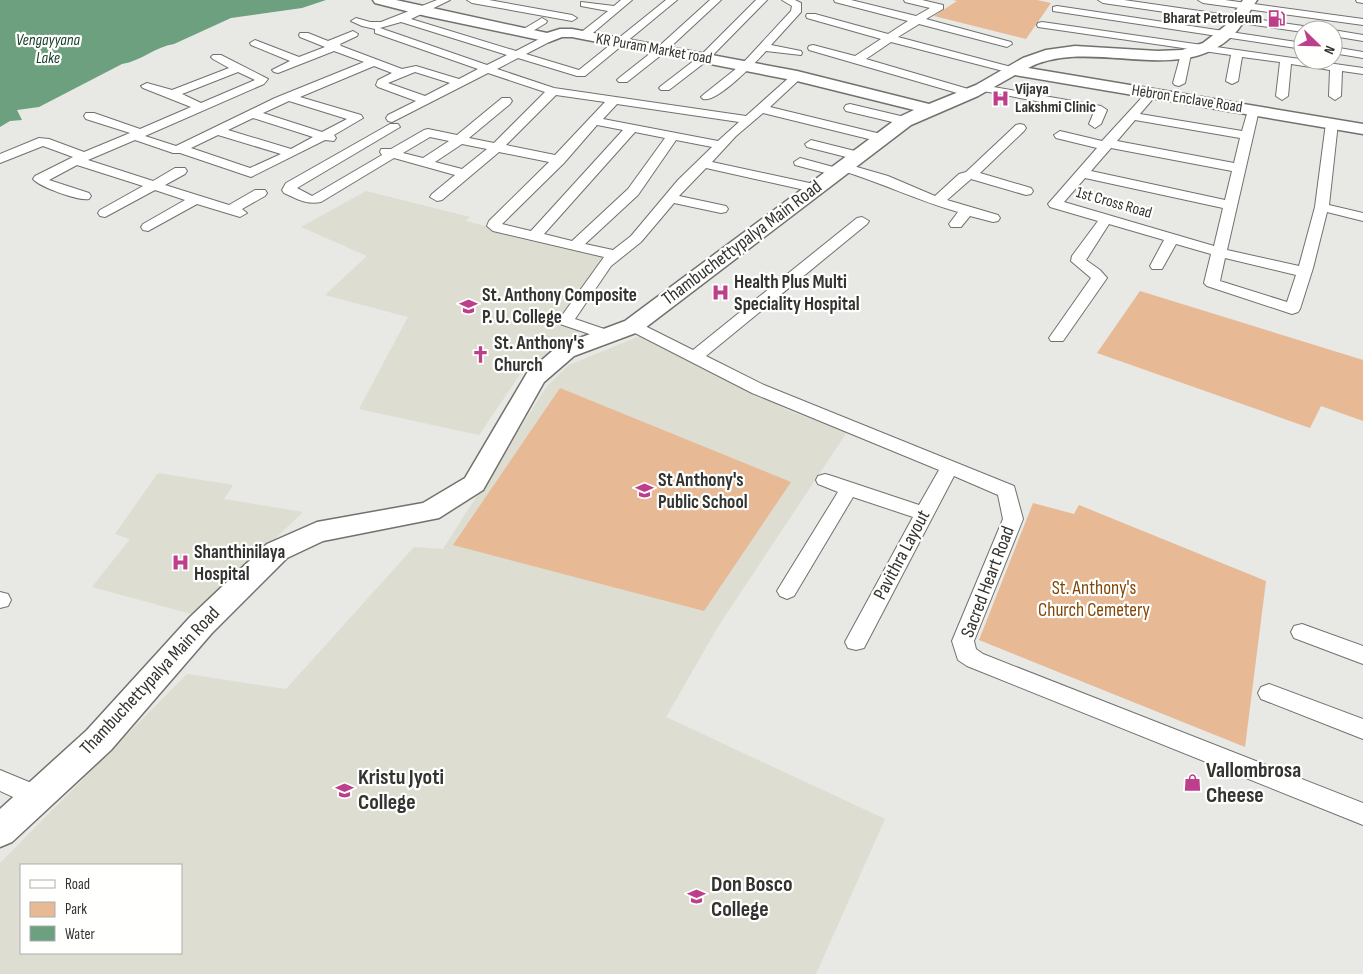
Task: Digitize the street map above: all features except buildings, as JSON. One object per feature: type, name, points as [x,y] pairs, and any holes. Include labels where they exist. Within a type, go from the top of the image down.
[{"type":"main road","name":"KR Puram Market road","points":[[380,0],[457,19],[549,38],[565,33],[797,76],[929,109]]},
{"type":"main road","points":[[1198,50],[1237,25]]},
{"type":"main road","name":"Thambuchettypalya Main Road","points":[[0,831],[99,740],[201,625],[277,551],[318,532],[430,511],[474,484],[535,378],[566,352],[632,326],[905,121],[976,90],[1037,57],[1063,52],[1164,56],[1198,50]]},
{"type":"main road","name":"Hebron Enclave Road","points":[[1010,70],[1363,128]]},
{"type":"street","points":[[356,21],[378,26],[422,11],[445,0]]},
{"type":"street","points":[[583,36],[627,0]]},
{"type":"street","points":[[398,18],[581,74],[672,0]]},
{"type":"street","points":[[623,80],[662,50],[716,0]]},
{"type":"street","points":[[665,88],[704,58],[762,0]]},
{"type":"street","points":[[707,97],[746,66],[796,12],[797,5],[787,0]]},
{"type":"street","points":[[839,0],[1007,44]]},
{"type":"street","points":[[844,71],[889,38],[939,7],[909,0]]},
{"type":"street","points":[[1103,0],[1237,25],[1293,43]]},
{"type":"street","points":[[1204,0],[1286,60],[1293,61]]},
{"type":"street","points":[[1276,0],[1320,6]]},
{"type":"street","points":[[585,4],[615,9]]},
{"type":"street","points":[[457,19],[473,5],[572,18]]},
{"type":"street","points":[[1056,9],[1293,29]]},
{"type":"street","points":[[486,25],[504,15]]},
{"type":"street","points":[[812,16],[1010,70]]},
{"type":"street","points":[[522,33],[542,21]]},
{"type":"street","points":[[1237,25],[1363,22]]},
{"type":"street","points":[[1042,25],[1198,50],[1179,83]]},
{"type":"street","points":[[1232,80],[1237,25]]},
{"type":"street","points":[[301,33],[323,28]]},
{"type":"street","points":[[379,31],[486,70],[553,90],[749,120]]},
{"type":"street","points":[[301,33],[402,73]]},
{"type":"street","points":[[278,70],[353,34]]},
{"type":"street","points":[[1343,35],[1363,38]]},
{"type":"street","points":[[549,38],[426,100],[361,146],[291,186],[289,190],[311,200],[316,199],[428,133],[458,141],[559,160]]},
{"type":"street","points":[[256,43],[299,61]]},
{"type":"street","points":[[765,47],[797,53]]},
{"type":"street","points":[[813,48],[976,90],[1101,110],[1095,124]]},
{"type":"street","points":[[1343,52],[1363,55]]},
{"type":"street","points":[[84,196],[40,181],[42,177],[81,159],[261,80],[260,77],[217,57]]},
{"type":"street","points":[[1282,96],[1286,60]]},
{"type":"street","points":[[90,116],[174,150],[181,149],[288,97],[376,62]]},
{"type":"street","points":[[172,94],[238,68]]},
{"type":"street","points":[[1343,68],[1363,71]]},
{"type":"street","points":[[426,100],[382,84],[382,82],[411,69],[416,69],[460,83]]},
{"type":"street","points":[[1335,96],[1336,70]]},
{"type":"street","points":[[610,336],[566,321],[606,263],[636,239],[683,183],[704,164],[732,133],[797,76]]},
{"type":"street","points":[[337,77],[350,82]]},
{"type":"street","points":[[577,95],[588,85]]},
{"type":"street","points":[[147,86],[201,106]]},
{"type":"street","points":[[424,163],[519,106],[553,90]]},
{"type":"street","name":"1st Cross Road","points":[[1151,94],[1055,204],[1219,252],[1304,272]]},
{"type":"street","points":[[490,96],[519,106]]},
{"type":"street","points":[[181,149],[252,173],[324,137],[356,118],[288,97]]},
{"type":"street","points":[[614,100],[559,160],[494,224],[498,228],[614,255]]},
{"type":"street","points":[[766,104],[789,103]]},
{"type":"street","points":[[766,104],[881,138]]},
{"type":"street","points":[[437,197],[496,148],[519,106]]},
{"type":"street","points":[[850,108],[905,121]]},
{"type":"street","points":[[1253,110],[1212,283],[1292,309],[1322,207],[1332,123]]},
{"type":"street","points":[[252,114],[324,137],[465,174]]},
{"type":"street","points":[[1130,116],[1246,135]]},
{"type":"street","points":[[596,121],[722,144]]},
{"type":"street","points":[[534,237],[632,128]]},
{"type":"street","points":[[937,202],[964,177],[971,175],[1020,128]]},
{"type":"street","points":[[218,131],[292,153]]},
{"type":"street","points":[[575,246],[633,192],[673,135]]},
{"type":"street","points":[[1060,135],[1238,168]]},
{"type":"street","points":[[0,159],[39,142],[46,142],[81,159],[152,186],[235,212],[260,193]]},
{"type":"street","points":[[811,144],[846,165],[937,202],[993,218]]},
{"type":"street","points":[[800,162],[846,165]]},
{"type":"street","points":[[704,164],[814,188]]},
{"type":"street","points":[[105,213],[180,171]]},
{"type":"street","points":[[1082,173],[1230,205]]},
{"type":"street","points":[[971,175],[1026,191]]},
{"type":"street","points":[[670,198],[721,210]]},
{"type":"street","points":[[148,227],[196,199]]},
{"type":"street","points":[[1322,207],[1363,217]]},
{"type":"street","points":[[956,224],[968,210]]},
{"type":"street","points":[[1056,338],[1099,278],[1078,261],[1079,256],[1106,219]]},
{"type":"street","points":[[695,358],[862,221]]},
{"type":"street","points":[[1157,266],[1172,238]]},
{"type":"street","name":"Sacred Heart Road","points":[[632,326],[758,389],[1007,492],[1013,519],[963,642],[966,654],[976,660],[1363,814]]},
{"type":"street","name":"Pavithra Layout","points":[[856,642],[949,468]]},
{"type":"street","points":[[825,480],[924,514]]},
{"type":"street","points":[[788,591],[849,489]]},
{"type":"street","points":[[1302,632],[1363,655]]},
{"type":"street","points":[[1269,693],[1363,729]]},
{"type":"street","points":[[0,780],[37,797]]},
{"type":"shaded area","name":"St. Anthony Composite P. U. College","points":[[366,191],[470,217],[466,221],[605,257],[556,324],[581,331],[523,370],[479,435],[359,409],[408,317],[325,295],[367,256],[301,227]]},
{"type":"shaded area","points":[[642,335],[787,410],[847,432],[719,625],[666,717],[885,819],[816,974],[0,974],[0,863],[187,674],[286,689],[414,547],[443,549],[547,386],[569,365]]},
{"type":"shaded area","name":"Shanthinilaya Hospital","points":[[158,473],[233,485],[224,499],[303,512],[195,615],[92,587],[130,539],[115,534]]},
{"type":"green space","points":[[953,0],[1037,0],[1051,3],[1026,39],[934,16],[957,1]]},
{"type":"green space","points":[[1140,291],[1363,360],[1363,421],[1321,406],[1310,428],[1097,353]]},
{"type":"green space","name":"St Anthony's Public School","points":[[560,388],[791,482],[704,611],[453,545]]},
{"type":"green space","name":"St. Anthony's Church Cemetery","points":[[1033,503],[1074,514],[1079,505],[1266,581],[1245,747],[979,640]]},
{"type":"water","name":"Vengayyana Lake","points":[[0,0],[326,0],[302,8],[231,18],[174,44],[122,64],[39,107],[17,110],[22,120],[10,121],[0,127]]},
{"type":"place","name":"Bharat Petroleum","points":[[1276,18]]},
{"type":"place","name":"Vijaya Lakshmi Clinic","points":[[1001,98]]},
{"type":"place","name":"Health Plus Multi Speciality Hospital","points":[[720,293]]},
{"type":"place","name":"St. Anthony Composite P. U. College","points":[[468,306]]},
{"type":"place","name":"St. Anthony's Church","points":[[480,354]]},
{"type":"place","name":"St Anthony's Public School","points":[[644,491]]},
{"type":"place","name":"Shanthinilaya Hospital","points":[[180,563]]},
{"type":"place","name":"Vallombrosa Cheese","points":[[1192,783]]},
{"type":"place","name":"Kristu Jyoti College","points":[[344,790]]},
{"type":"place","name":"Don Bosco College","points":[[697,897]]}]
